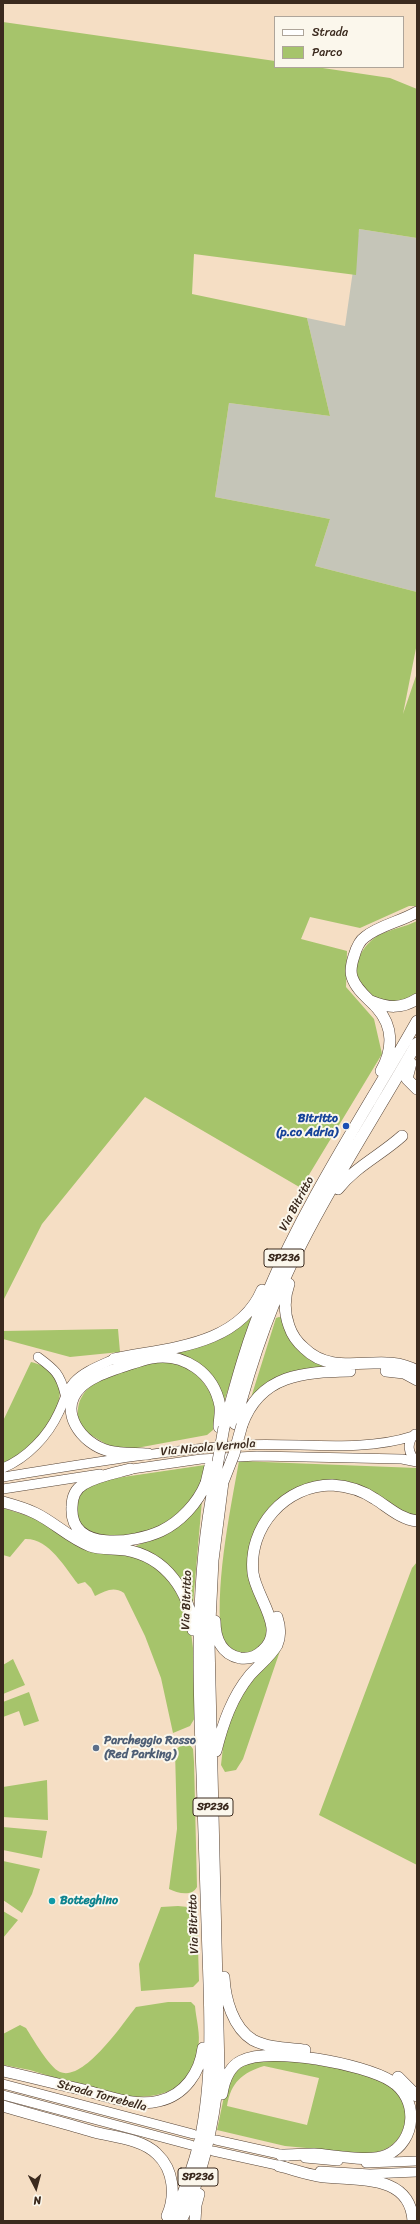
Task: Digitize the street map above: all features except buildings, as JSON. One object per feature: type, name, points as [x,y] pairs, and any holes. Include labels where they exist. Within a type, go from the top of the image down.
[{"type":"highway","points":[[371,1101],[372,1087],[386,1062],[390,1044],[390,1031],[386,1021],[352,977],[352,962],[356,949],[363,938],[381,927],[402,920],[417,912]]},
{"type":"highway","points":[[369,1000],[389,1007],[400,1007],[417,999]]},
{"type":"highway","name":"Via Bitritto","points":[[172,2221],[192,2168],[202,2129],[208,2077],[208,2018],[199,1678],[202,1560],[222,1430],[242,1364],[266,1295],[302,1221],[417,1021]]},
{"type":"highway","name":"Via Bitritto","points":[[182,2221],[213,2136],[219,2071],[216,1890],[209,1642],[211,1587],[218,1513],[214,1483],[239,1424],[266,1324],[302,1243],[417,1043]]},
{"type":"highway","points":[[417,1053],[407,1075],[410,1084],[417,1088]]},
{"type":"highway","points":[[402,1136],[386,1151],[345,1179],[330,1200],[314,1231],[302,1243],[299,1261],[288,1287],[285,1305],[290,1330],[297,1342],[310,1354],[325,1362],[339,1364],[403,1365],[417,1371]]},
{"type":"highway","points":[[114,1359],[201,1341],[214,1336],[235,1323],[258,1298],[292,1225],[310,1191],[325,1180]]},
{"type":"highway","points":[[148,1454],[108,1451],[80,1432],[73,1423],[69,1409],[72,1398],[81,1387],[99,1375],[139,1361],[152,1358],[182,1360],[194,1365],[208,1378],[216,1391],[220,1407],[222,1430]]},
{"type":"highway","points":[[239,1424],[261,1394],[273,1385],[300,1374],[392,1371],[404,1373],[417,1380]]},
{"type":"highway","points":[[130,1469],[92,1480],[76,1491],[71,1513],[75,1524],[83,1533],[95,1539],[112,1542],[144,1537],[161,1531],[188,1511],[203,1492],[214,1483]]},
{"type":"highway","points":[[218,1513],[219,1555],[215,1630],[223,1649],[231,1655],[240,1658],[250,1658],[259,1654],[271,1640],[271,1620],[254,1575],[253,1553],[258,1536],[268,1518],[288,1497],[316,1487],[331,1485],[347,1487],[373,1498],[400,1516],[417,1521]]},
{"type":"highway","points":[[212,1763],[223,1725],[234,1699],[251,1674],[278,1644],[280,1634],[279,1624],[263,1584],[260,1563],[264,1541],[274,1522],[282,1512],[292,1503],[308,1496],[332,1492],[362,1500],[404,1526],[417,1527]]},
{"type":"highway","points":[[3,1502],[36,1513],[64,1532],[90,1546],[133,1552],[148,1558],[165,1568],[179,1585],[186,1597],[192,1616],[199,1678]]},
{"type":"highway","points":[[216,1890],[223,1932],[224,1984],[228,2002],[234,2018],[243,2031],[252,2040],[264,2044],[332,2054],[380,2068],[400,2078],[417,2096]]},
{"type":"highway","points":[[3,2071],[116,2098],[141,2102],[159,2101],[175,2094],[196,2074],[202,2058],[208,2018]]},
{"type":"highway","points":[[213,2136],[219,2114],[223,2087],[232,2069],[240,2062],[262,2055],[302,2057],[370,2072],[391,2081],[408,2100],[412,2117],[408,2133],[401,2143],[387,2155],[372,2158],[313,2154],[280,2160]]},
{"type":"highway","points":[[3,2106],[135,2142],[157,2154],[168,2171],[172,2184],[171,2206],[165,2221]]},
{"type":"highway","points":[[280,2160],[318,2176],[375,2180],[390,2185],[403,2194],[410,2205],[413,2221]]},
{"type":"highway","points":[[195,2221],[196,2205],[203,2178],[203,2161]]},
{"type":"main road","points":[[38,1357],[61,1378],[66,1394]]},
{"type":"main road","points":[[3,1468],[20,1458],[40,1440],[58,1414],[66,1394],[75,1380],[98,1366],[114,1359]]},
{"type":"main road","points":[[415,1434],[409,1447],[410,1453],[417,1462]]},
{"type":"main road","name":"Via Nicola Vernola","points":[[3,1477],[200,1447],[257,1444],[372,1444],[394,1442],[415,1434]]},
{"type":"main road","name":"Via Nicola Vernola","points":[[3,1489],[201,1459],[257,1456],[402,1460],[417,1462]]},
{"type":"main road","name":"Strada Torrebella","points":[[3,2084],[194,2134]]},
{"type":"main road","name":"Strada Torrebella","points":[[3,2095],[191,2144]]},
{"type":"main road","points":[[213,2136],[280,2160],[322,2172],[370,2174],[417,2172]]},
{"type":"main road","points":[[213,2150],[280,2160],[351,2162],[417,2161]]},
{"type":"shaded area","points":[[359,229],[417,238],[417,592],[315,566],[330,519],[215,497],[229,403],[330,416],[307,318],[345,326]]},
{"type":"green space","points":[[3,22],[274,61],[274,68],[323,68],[390,78],[417,89],[417,238],[359,229],[356,275],[194,254],[192,294],[307,318],[330,416],[229,403],[215,497],[330,519],[315,566],[417,592],[417,643],[403,714],[417,673],[417,906],[409,906],[360,928],[310,917],[301,939],[347,951],[346,987],[374,1019],[382,1054],[301,1188],[145,1097],[42,1224],[3,1301]]},
{"type":"green space","points":[[417,921],[417,999],[409,1004],[369,1000],[358,977],[357,965],[361,953],[374,938],[379,935]]},
{"type":"green space","points":[[252,1315],[223,1405],[218,1389],[176,1352],[222,1336]]},
{"type":"green space","points":[[276,1318],[283,1318],[290,1339],[342,1367],[317,1369],[249,1404]]},
{"type":"green space","points":[[118,1329],[120,1352],[70,1357],[3,1339],[3,1331]]},
{"type":"green space","points":[[165,1361],[192,1367],[208,1389],[213,1398],[215,1412],[213,1430],[207,1435],[131,1449],[109,1446],[81,1429],[78,1411],[82,1397],[90,1386],[103,1378],[118,1372]]},
{"type":"green space","points":[[31,1362],[43,1366],[53,1373],[58,1381],[60,1392],[58,1402],[48,1425],[34,1443],[27,1450],[3,1464],[3,1421]]},
{"type":"green space","points":[[239,1461],[417,1468],[417,1517],[409,1517],[362,1488],[292,1492],[251,1547],[270,1632],[261,1649],[243,1655],[222,1644],[220,1623],[221,1577]]},
{"type":"green space","points":[[205,1465],[204,1488],[179,1518],[150,1533],[92,1538],[76,1518],[79,1498],[89,1486],[95,1483],[103,1480]]},
{"type":"green space","points":[[202,1500],[193,1604],[184,1584],[134,1547],[147,1541]]},
{"type":"green space","points":[[3,1508],[37,1519],[120,1552],[139,1557],[168,1572],[190,1624],[195,1664],[196,1716],[190,1726],[173,1733],[161,1678],[145,1636],[124,1593],[113,1590],[106,1591],[95,1596],[91,1588],[85,1582],[78,1584],[56,1555],[42,1543],[34,1540],[25,1539],[10,1557],[3,1555]]},
{"type":"green space","points":[[417,1562],[417,1865],[319,1815],[412,1568]]},
{"type":"green space","points":[[282,1645],[243,1759],[236,1770],[225,1772],[221,1765],[225,1729],[238,1698]]},
{"type":"green space","points":[[13,1659],[25,1685],[3,1694],[3,1665]]},
{"type":"green space","points":[[29,1692],[39,1721],[24,1726],[19,1711],[3,1717],[3,1702]]},
{"type":"green space","points":[[183,1744],[190,1745],[193,1749],[194,1762],[197,1887],[192,1892],[188,1893],[176,1892],[169,1889],[177,1829],[175,1750]]},
{"type":"green space","points":[[47,1780],[48,1820],[3,1817],[3,1787]]},
{"type":"green space","points":[[3,1827],[47,1831],[42,1858],[3,1850]]},
{"type":"green space","points":[[3,1861],[40,1869],[32,1894],[22,1913],[3,1900]]},
{"type":"green space","points":[[161,1907],[188,1907],[197,1914],[199,1981],[193,1987],[141,1991],[139,1964]]},
{"type":"green space","points":[[3,1911],[18,1920],[3,1938]]},
{"type":"green space","points":[[168,2002],[191,2002],[195,2006],[199,2032],[198,2048],[189,2074],[173,2089],[152,2096],[128,2096],[102,2092],[30,2070],[3,2065],[3,2034],[20,2025],[26,2028],[51,2065],[60,2072],[70,2073],[91,2060],[102,2049],[136,2007]]},
{"type":"green space","points":[[268,2058],[334,2068],[371,2076],[385,2082],[396,2090],[408,2109],[404,2126],[394,2144],[388,2148],[371,2154],[285,2146],[217,2130],[226,2087],[240,2065]],"holes":[[[264,2066],[319,2078],[307,2125],[227,2106],[231,2091],[239,2080],[244,2075]]]},
{"type":"place","name":"Bitritto (p.co Adria)","points":[[346,1126]]},
{"type":"place","name":"Parcheggio Rosso (Red Parking)","points":[[96,1748]]},
{"type":"place","name":"Botteghino","points":[[52,1901]]}]
